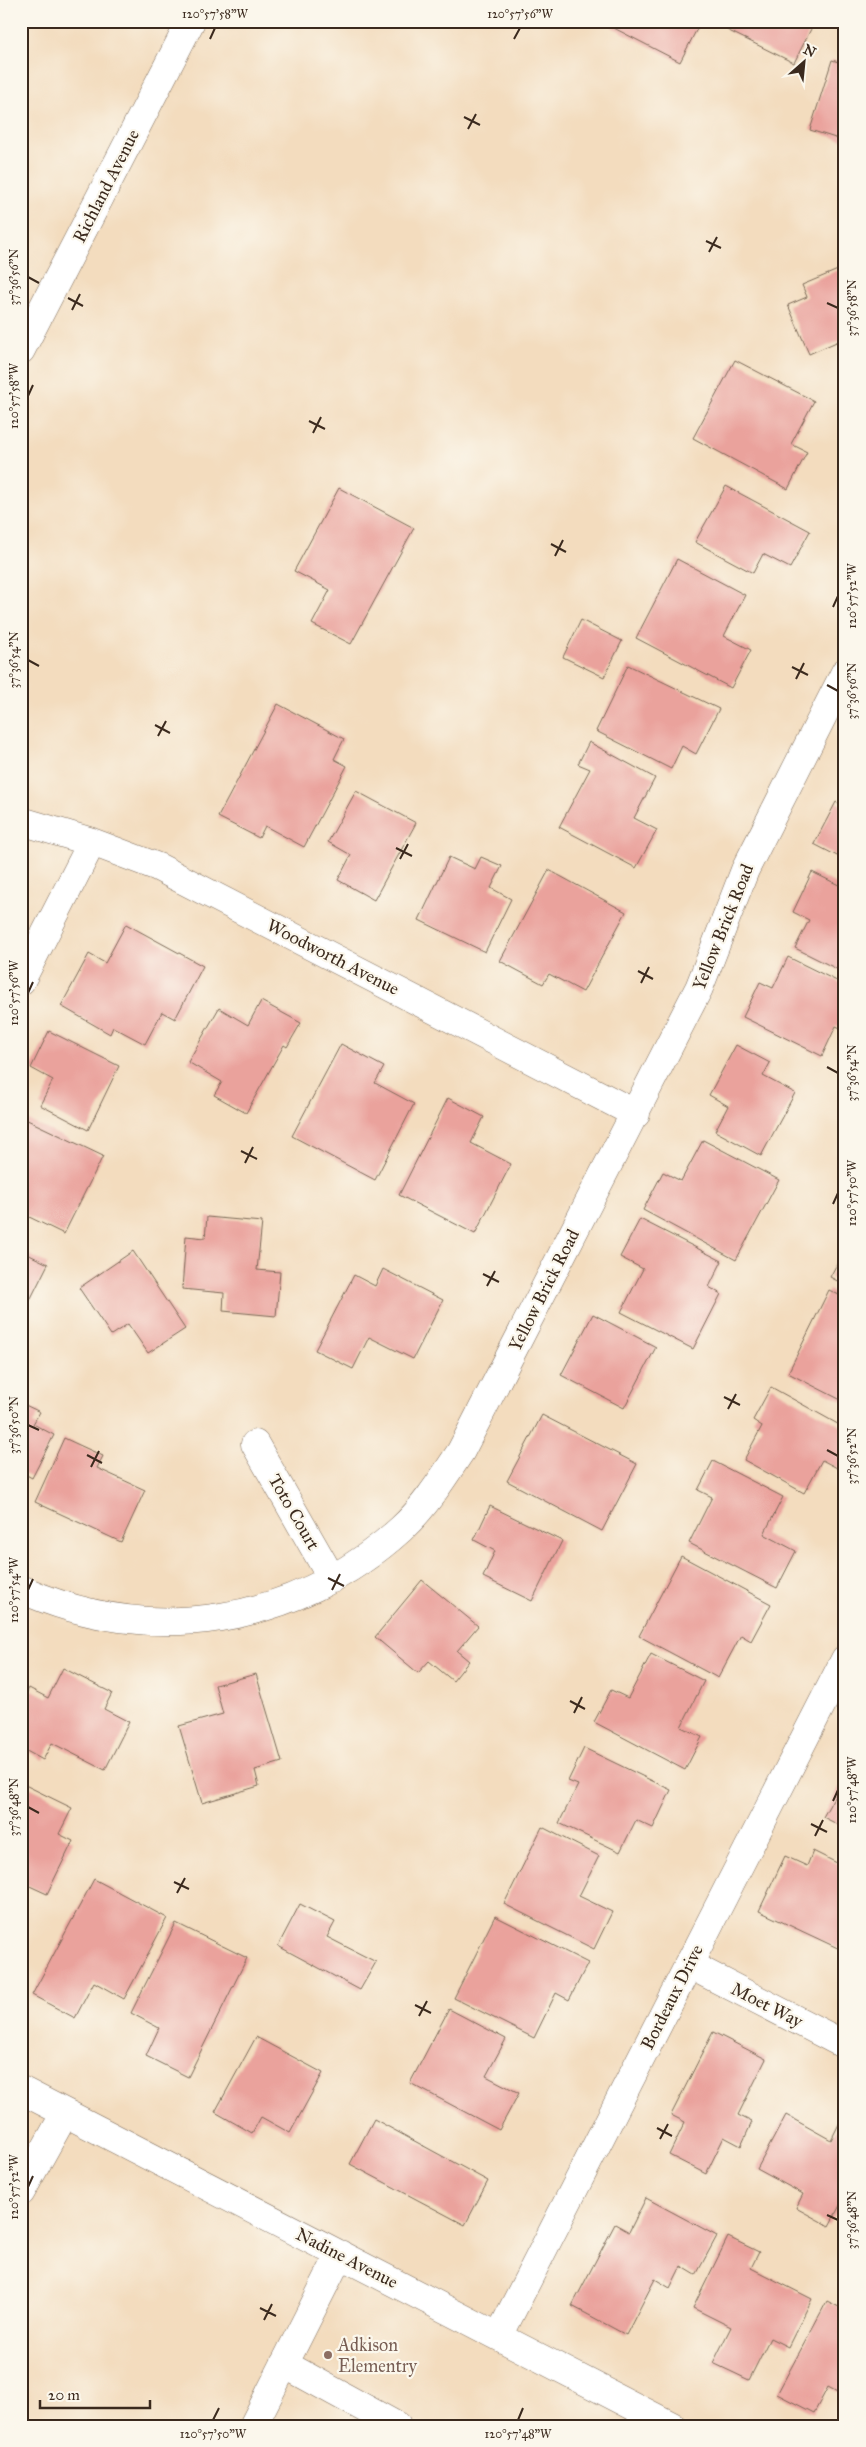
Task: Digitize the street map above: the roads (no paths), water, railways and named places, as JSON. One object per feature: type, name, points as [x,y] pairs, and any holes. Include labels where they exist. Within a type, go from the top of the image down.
[{"type":"street","name":"Richland Avenue","points":[[21,350],[191,21]]},
{"type":"street","name":"Yellow Brick Road","points":[[21,1589],[82,1612],[134,1621],[192,1622],[239,1615],[295,1598],[332,1579],[366,1558],[402,1528],[437,1488],[461,1451],[636,1114],[700,988],[745,870],[845,672]]},
{"type":"street","name":"Woodworth Avenue","points":[[21,822],[92,842],[158,867],[636,1114]]},
{"type":"street","points":[[21,981],[92,842]]},
{"type":"street","name":"Toto Court","points":[[255,1444],[332,1579]]},
{"type":"street","name":"Bordeaux Drive","points":[[499,2336],[845,1659]]},
{"type":"street","name":"Moet Way","points":[[688,1964],[845,2045]]},
{"type":"street","name":"Nadine Avenue","points":[[21,2090],[672,2426]]},
{"type":"street","points":[[21,2192],[65,2113]]},
{"type":"street","points":[[253,2426],[340,2254]]},
{"type":"street","points":[[284,2364],[397,2426]]},
{"type":"place","name":"Adkison Elementry","points":[[328,2355]]}]
